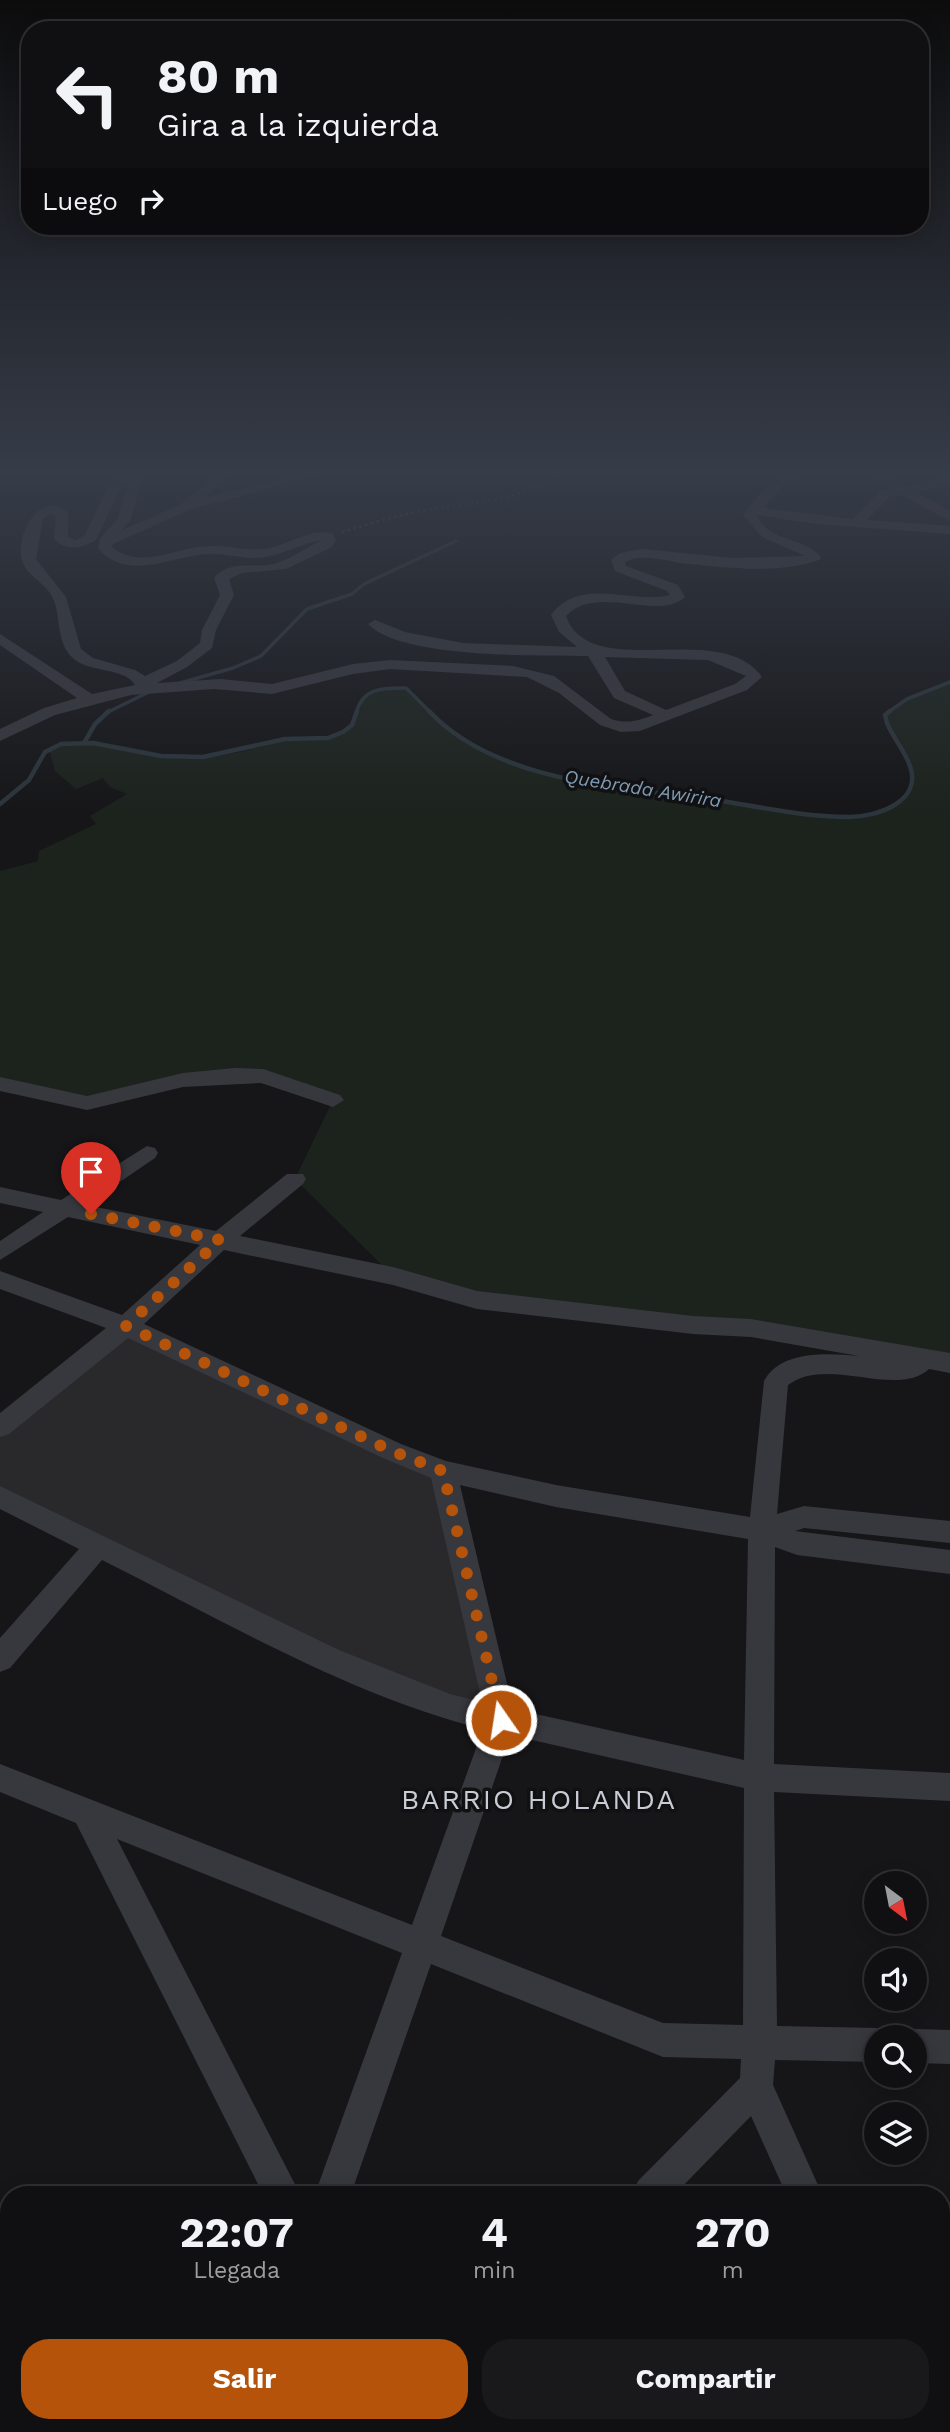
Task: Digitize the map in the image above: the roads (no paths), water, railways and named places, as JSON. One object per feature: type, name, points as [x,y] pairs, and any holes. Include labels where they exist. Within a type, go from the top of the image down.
[{"type":"street","points":[[52,587],[58,594],[76,655],[88,662],[134,673],[144,683]]},
{"type":"street","points":[[126,691],[182,664],[206,645],[209,630],[227,595],[224,587]]},
{"type":"street","points":[[663,717],[658,710],[624,697],[615,690],[593,653],[564,629],[558,615],[566,606],[600,598],[667,601],[679,594],[669,587]]},
{"type":"street","points":[[5,729],[89,699],[126,691],[212,684],[277,688],[348,670],[405,664],[540,676],[619,728],[643,727],[741,687],[754,677],[749,670],[710,655],[443,646],[401,636],[375,624]]},
{"type":"street","points":[[0,638],[68,681],[89,699]]},
{"type":"street","points":[[0,1084],[87,1103],[183,1080],[235,1075],[263,1076],[333,1100]]},
{"type":"street","points":[[0,1252],[147,1153]]},
{"type":"street","points":[[0,1427],[126,1326],[220,1240],[295,1179]]},
{"type":"street","points":[[0,1195],[393,1276],[477,1300],[693,1325],[751,1328],[938,1361]]},
{"type":"street","points":[[0,1280],[126,1326],[392,1451],[443,1471],[556,1496],[762,1530],[797,1544],[950,1562]]},
{"type":"street","points":[[800,2186],[756,2086],[761,2042],[759,1777],[762,1530],[776,1381],[795,1367],[842,1364],[897,1370],[938,1361]]},
{"type":"street","points":[[337,2186],[501,1720],[443,1471]]},
{"type":"street","points":[[0,1497],[329,1659],[449,1707],[759,1777],[950,1787]]},
{"type":"street","points":[[762,1530],[804,1517],[950,1532]]},
{"type":"street","points":[[0,1659],[99,1545]]},
{"type":"street","points":[[0,1778],[663,2040],[864,2045]]},
{"type":"street","points":[[86,1812],[278,2186]]},
{"type":"street","points":[[927,2046],[950,2047]]},
{"type":"street","points":[[659,2186],[756,2086]]},
{"type":"waterway","points":[[180,683],[233,668],[261,656],[307,609],[352,594],[360,587]]},
{"type":"waterway","name":"Quebrada Awirira","points":[[887,713],[907,699],[950,682]]},
{"type":"waterway","name":"Quebrada Awirira","points":[[356,713],[359,704],[369,694],[382,689],[406,688],[429,711]]},
{"type":"waterway","points":[[108,712],[149,692]]},
{"type":"waterway","name":"Quebrada Awirira","points":[[0,804],[29,780],[45,752],[61,744],[93,743],[161,756],[203,757],[285,739],[328,738],[352,725],[357,711]]},
{"type":"waterway","name":"Quebrada Awirira","points":[[429,711],[457,735],[489,754],[525,768],[603,786],[832,817],[860,816],[884,810],[904,798],[910,789],[910,766],[887,723],[885,715],[890,711]]},
{"type":"waterway","points":[[84,743],[95,724],[108,712]]},
{"type":"district","name":"BARRIO HOLANDA","points":[[539,1799]]}]
